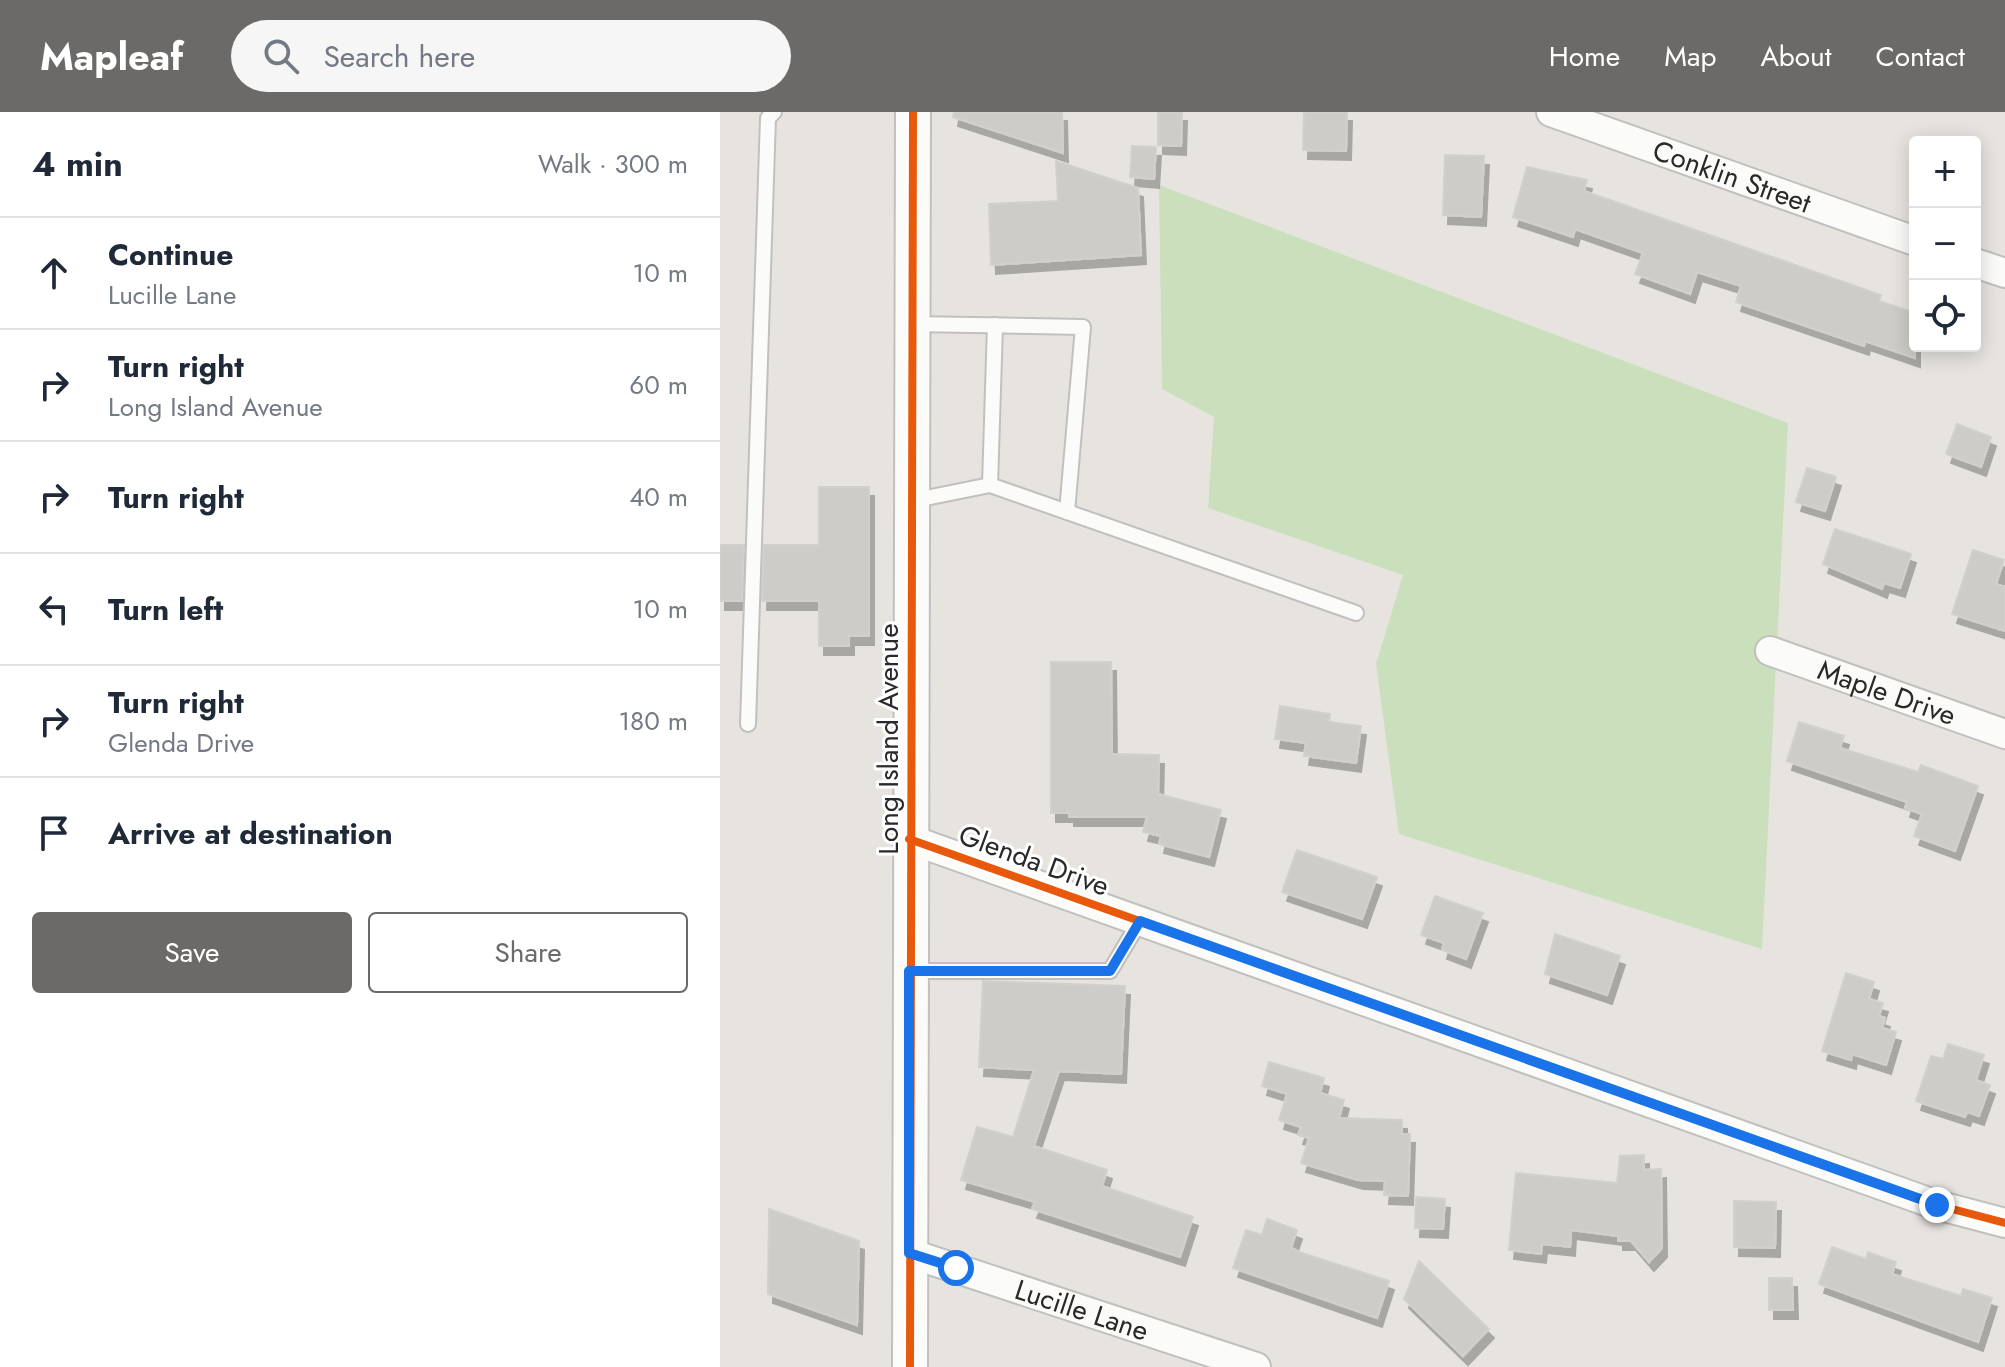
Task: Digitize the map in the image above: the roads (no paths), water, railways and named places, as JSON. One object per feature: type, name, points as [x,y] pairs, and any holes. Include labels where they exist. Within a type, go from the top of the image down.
[{"type":"street","name":"Long Island Avenue","points":[[910,1367],[913,112]]},
{"type":"street","name":"Conklin Street","points":[[1551,112],[1909,239]]},
{"type":"street","points":[[1981,265],[2005,273]]},
{"type":"street","name":"Maple Drive","points":[[1770,651],[2005,734]]},
{"type":"street","name":"Glenda Drive","points":[[909,839],[1937,1205],[2005,1223]]},
{"type":"street","name":"Lucille Lane","points":[[909,1253],[1256,1367]]},
{"type":"lane","points":[[748,724],[768,118],[774,112]]},
{"type":"lane","points":[[912,324],[1083,327],[1067,512]]},
{"type":"lane","points":[[990,485],[995,325]]},
{"type":"lane","points":[[910,501],[990,485],[1356,613]]},
{"type":"lane","points":[[909,971],[1110,971],[1140,921]]}]
